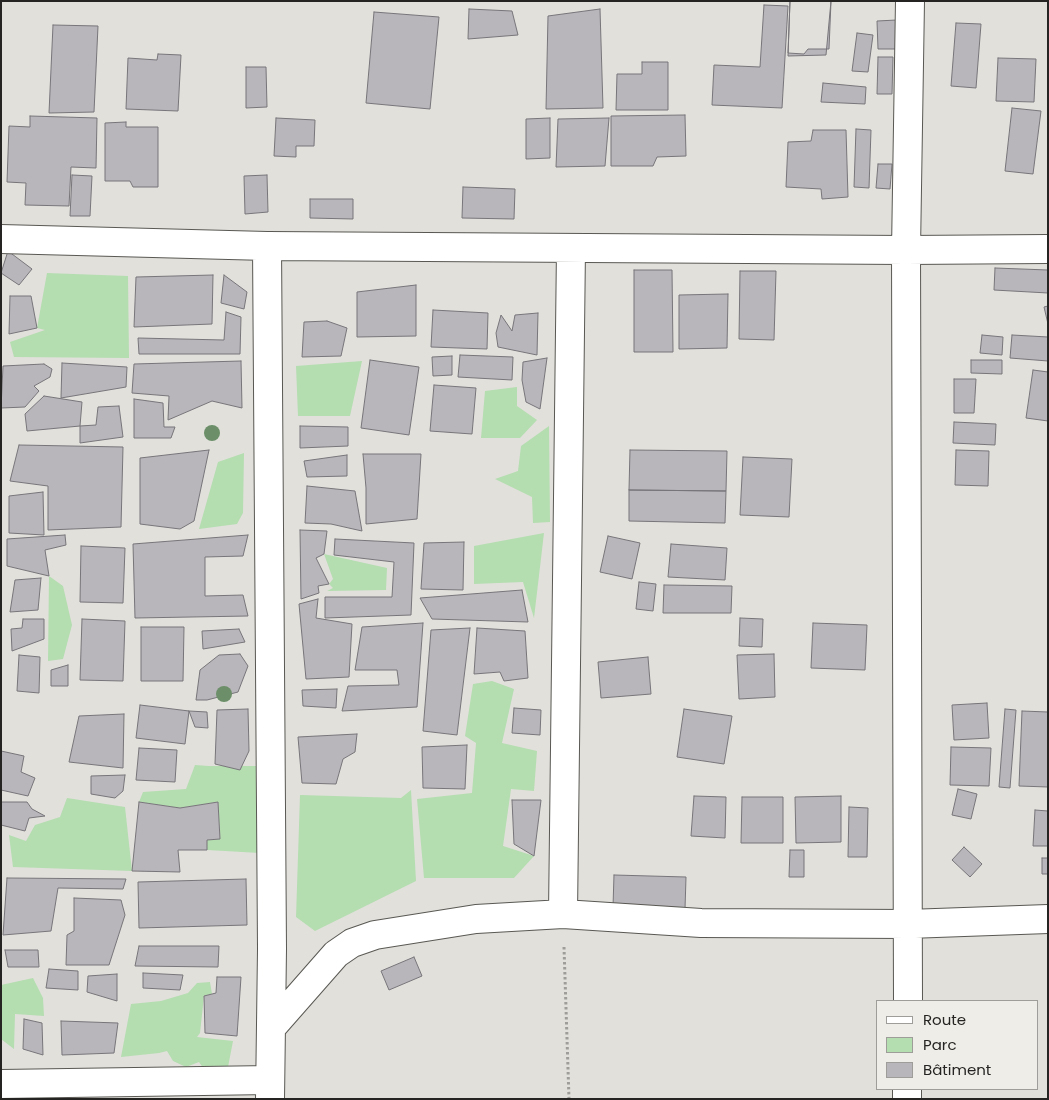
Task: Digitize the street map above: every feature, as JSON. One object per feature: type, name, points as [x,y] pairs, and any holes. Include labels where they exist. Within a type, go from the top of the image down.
[{"type":"street","points":[[908,1000],[906,250],[910,1]]},
{"type":"street","points":[[1,239],[267,246],[906,250],[1048,249]]},
{"type":"street","points":[[1,1084],[270,1090],[272,949],[267,246]]},
{"type":"street","points":[[563,914],[571,248]]},
{"type":"street","points":[[270,1028],[336,954],[352,943],[375,935],[476,919],[563,914],[701,924],[908,924],[1048,919]]},
{"type":"path","points":[[563,914],[569,1099]]},
{"type":"green space","points":[[47,273],[128,276],[129,358],[14,357],[10,342],[45,330],[37,328]]},
{"type":"green space","points":[[362,361],[350,416],[298,416],[296,366]]},
{"type":"green space","points":[[517,387],[517,406],[537,420],[520,438],[481,438],[485,391]]},
{"type":"green space","points":[[549,426],[550,522],[533,523],[532,497],[495,479],[518,471],[521,446]]},
{"type":"green space","points":[[244,453],[243,513],[237,524],[199,529],[218,462]]},
{"type":"green space","points":[[544,533],[534,618],[523,582],[474,584],[474,546]]},
{"type":"green space","points":[[324,554],[387,568],[386,590],[327,591],[333,588],[329,584],[333,579]]},
{"type":"green space","points":[[49,576],[63,586],[72,625],[63,659],[48,661]]},
{"type":"green space","points":[[492,681],[514,689],[502,743],[537,751],[534,791],[511,789],[503,846],[534,856],[514,878],[424,878],[417,799],[472,793],[476,743],[465,736],[473,684]]},
{"type":"green space","points":[[195,765],[256,766],[260,853],[207,850],[207,840],[220,839],[218,802],[180,808],[139,802],[143,792],[186,789]]},
{"type":"green space","points":[[411,790],[416,881],[315,931],[296,917],[300,795],[401,798]]},
{"type":"green space","points":[[67,798],[125,807],[132,871],[13,867],[9,835],[26,841],[35,825],[60,817]]},
{"type":"green space","points":[[33,978],[43,998],[44,1016],[15,1014],[14,1049],[1,1039],[1,985]]},
{"type":"green space","points":[[210,982],[212,994],[204,996],[200,1033],[197,1037],[233,1041],[228,1067],[206,1072],[199,1062],[186,1067],[173,1061],[167,1051],[121,1057],[131,1004],[161,1001],[188,993],[197,983]]},
{"type":"building","points":[[790,1],[831,1],[829,49],[808,49],[804,54],[788,53]]},
{"type":"building","points":[[790,1],[831,1],[826,55],[788,56]]},
{"type":"building","points":[[764,5],[788,6],[782,108],[712,105],[714,65],[760,67]]},
{"type":"building","points":[[469,9],[512,11],[518,35],[468,39]]},
{"type":"building","points":[[600,9],[603,108],[546,109],[548,16]]},
{"type":"building","points":[[374,12],[439,17],[430,109],[366,103]]},
{"type":"building","points":[[897,20],[898,49],[878,49],[877,21]]},
{"type":"building","points":[[956,23],[981,24],[976,88],[951,86]]},
{"type":"building","points":[[53,25],[98,26],[94,112],[49,113]]},
{"type":"building","points":[[857,33],[873,35],[868,72],[852,71]]},
{"type":"building","points":[[158,54],[181,55],[178,111],[126,109],[128,58],[157,60]]},
{"type":"building","points":[[878,57],[893,57],[892,94],[877,94]]},
{"type":"building","points":[[998,58],[1036,59],[1034,102],[996,101]]},
{"type":"building","points":[[642,62],[668,62],[668,110],[616,110],[617,74],[642,74]]},
{"type":"building","points":[[246,67],[266,67],[267,107],[246,108]]},
{"type":"building","points":[[823,83],[866,87],[865,104],[821,102]]},
{"type":"building","points":[[1012,108],[1041,111],[1033,174],[1005,171]]},
{"type":"building","points":[[685,115],[686,156],[657,157],[653,166],[611,166],[611,116]]},
{"type":"building","points":[[30,116],[97,118],[96,168],[71,167],[69,206],[25,205],[26,183],[7,182],[9,126],[30,127]]},
{"type":"building","points":[[276,118],[315,120],[314,146],[296,146],[296,157],[274,156]]},
{"type":"building","points":[[550,118],[550,158],[526,159],[526,119]]},
{"type":"building","points":[[609,118],[605,166],[556,167],[558,119]]},
{"type":"building","points":[[126,122],[126,127],[158,127],[158,187],[133,187],[130,181],[105,181],[105,123]]},
{"type":"building","points":[[856,129],[871,130],[869,188],[854,187]]},
{"type":"building","points":[[813,130],[846,130],[848,197],[822,199],[821,189],[786,187],[788,142],[811,141]]},
{"type":"building","points":[[878,164],[892,164],[890,189],[876,188]]},
{"type":"building","points":[[72,175],[92,176],[90,216],[70,216]]},
{"type":"building","points":[[267,175],[268,212],[245,214],[244,176]]},
{"type":"building","points":[[463,187],[515,189],[514,219],[462,218]]},
{"type":"building","points":[[310,199],[353,199],[353,219],[310,218]]},
{"type":"building","points":[[8,251],[32,269],[19,285],[1,273]]},
{"type":"building","points":[[995,268],[1048,270],[1048,293],[994,290]]},
{"type":"building","points":[[634,270],[672,270],[673,352],[634,352]]},
{"type":"building","points":[[740,271],[776,271],[774,340],[739,339]]},
{"type":"building","points":[[213,275],[212,324],[134,327],[136,277]]},
{"type":"building","points":[[224,275],[247,292],[244,309],[221,303]]},
{"type":"building","points":[[416,285],[416,336],[357,337],[357,292]]},
{"type":"building","points":[[728,294],[727,348],[679,349],[679,295]]},
{"type":"building","points":[[10,296],[31,296],[37,328],[9,334]]},
{"type":"building","points":[[1048,306],[1048,324],[1044,307]]},
{"type":"building","points":[[433,310],[488,313],[487,349],[431,347]]},
{"type":"building","points":[[226,312],[241,317],[240,354],[139,354],[138,338],[224,340]]},
{"type":"building","points":[[538,313],[537,355],[498,347],[496,333],[501,315],[512,331],[515,315]]},
{"type":"building","points":[[327,321],[347,328],[341,356],[302,357],[304,322]]},
{"type":"building","points":[[982,335],[1003,337],[1002,355],[980,353]]},
{"type":"building","points":[[1012,335],[1048,337],[1048,361],[1010,358]]},
{"type":"building","points":[[460,355],[513,357],[512,380],[458,377]]},
{"type":"building","points":[[452,356],[452,375],[433,376],[432,357]]},
{"type":"building","points":[[547,358],[540,409],[526,402],[522,380],[523,362]]},
{"type":"building","points":[[370,360],[419,367],[409,435],[361,428]]},
{"type":"building","points":[[971,360],[1002,360],[1002,374],[971,373]]},
{"type":"building","points":[[241,361],[242,408],[212,401],[168,420],[169,396],[132,393],[134,364]]},
{"type":"building","points":[[62,363],[127,367],[126,387],[61,398]]},
{"type":"building","points":[[44,364],[52,369],[50,377],[34,386],[39,391],[25,407],[1,408],[3,366]]},
{"type":"building","points":[[1033,370],[1048,372],[1048,421],[1026,418]]},
{"type":"building","points":[[954,379],[976,379],[974,413],[954,413]]},
{"type":"building","points":[[434,385],[476,388],[472,434],[430,431]]},
{"type":"building","points":[[44,396],[82,402],[80,426],[27,431],[25,414]]},
{"type":"building","points":[[134,399],[163,403],[164,427],[175,427],[171,438],[134,438]]},
{"type":"building","points":[[119,406],[123,437],[80,443],[80,426],[96,425],[98,407]]},
{"type":"building","points":[[954,422],[996,424],[995,445],[953,443]]},
{"type":"building","points":[[300,426],[348,427],[348,446],[300,448]]},
{"type":"building","points":[[19,445],[123,447],[121,527],[48,530],[48,486],[10,481]]},
{"type":"building","points":[[209,450],[194,521],[180,529],[140,524],[140,458]]},
{"type":"building","points":[[630,450],[727,451],[726,491],[629,490]]},
{"type":"building","points":[[956,450],[989,451],[988,486],[955,485]]},
{"type":"building","points":[[363,454],[421,454],[417,519],[366,524],[366,488]]},
{"type":"building","points":[[347,455],[347,476],[307,477],[304,461]]},
{"type":"building","points":[[743,457],[792,459],[789,517],[740,515]]},
{"type":"building","points":[[307,486],[355,491],[362,531],[331,524],[305,523]]},
{"type":"building","points":[[629,490],[726,491],[725,523],[629,521]]},
{"type":"building","points":[[43,492],[44,535],[9,533],[9,496]]},
{"type":"building","points":[[300,530],[327,531],[324,554],[316,558],[329,584],[318,586],[319,593],[301,599]]},
{"type":"building","points":[[65,535],[66,545],[45,550],[49,576],[7,566],[7,539]]},
{"type":"building","points":[[248,535],[243,556],[205,557],[205,596],[243,595],[248,616],[135,618],[133,544]]},
{"type":"building","points":[[608,536],[640,543],[632,579],[600,572]]},
{"type":"building","points":[[335,539],[414,543],[411,615],[325,618],[325,597],[392,597],[394,562],[334,555]]},
{"type":"building","points":[[464,542],[463,590],[421,589],[424,543]]},
{"type":"building","points":[[671,544],[727,548],[725,580],[668,577]]},
{"type":"building","points":[[81,546],[125,548],[123,603],[80,602]]},
{"type":"building","points":[[41,578],[38,610],[10,612],[15,580]]},
{"type":"building","points":[[639,582],[656,584],[653,611],[636,609]]},
{"type":"building","points":[[664,585],[732,586],[731,613],[663,613]]},
{"type":"building","points":[[522,590],[528,622],[432,619],[420,598]]},
{"type":"building","points":[[318,599],[316,618],[352,624],[349,677],[306,679],[299,604]]},
{"type":"building","points":[[740,618],[763,619],[762,647],[739,646]]},
{"type":"building","points":[[23,619],[44,619],[44,639],[12,651],[11,629],[22,628]]},
{"type":"building","points":[[82,619],[125,621],[123,681],[80,680]]},
{"type":"building","points":[[423,623],[417,707],[342,711],[348,686],[399,685],[397,670],[355,670],[362,627]]},
{"type":"building","points":[[813,623],[867,625],[865,670],[811,668]]},
{"type":"building","points":[[141,627],[184,627],[183,681],[141,681]]},
{"type":"building","points":[[470,628],[457,735],[423,731],[431,630]]},
{"type":"building","points":[[477,628],[525,631],[528,678],[504,681],[500,672],[474,674]]},
{"type":"building","points":[[239,629],[245,642],[203,649],[202,631]]},
{"type":"building","points":[[240,654],[248,666],[238,692],[207,700],[196,700],[200,670],[219,655]]},
{"type":"building","points":[[774,654],[775,697],[739,699],[737,655]]},
{"type":"building","points":[[19,655],[40,657],[39,693],[17,691]]},
{"type":"building","points":[[648,657],[651,694],[601,698],[598,662]]},
{"type":"building","points":[[68,665],[68,686],[51,686],[51,670]]},
{"type":"building","points":[[337,689],[336,708],[303,706],[302,690]]},
{"type":"building","points":[[987,703],[989,738],[954,740],[952,705]]},
{"type":"building","points":[[140,705],[189,711],[185,744],[136,738]]},
{"type":"building","points":[[514,708],[541,710],[540,735],[512,733]]},
{"type":"building","points":[[248,709],[249,751],[240,770],[215,764],[217,710]]},
{"type":"building","points":[[684,709],[732,716],[724,764],[677,757]]},
{"type":"building","points":[[1005,709],[1016,710],[1010,788],[999,787]]},
{"type":"building","points":[[189,711],[207,712],[208,728],[195,727]]},
{"type":"building","points":[[1022,711],[1048,712],[1048,787],[1019,786]]},
{"type":"building","points":[[124,714],[123,768],[69,762],[79,716]]},
{"type":"building","points":[[357,734],[355,752],[343,759],[336,784],[302,783],[298,737]]},
{"type":"building","points":[[467,745],[465,789],[423,788],[422,747]]},
{"type":"building","points":[[951,747],[991,748],[989,786],[950,785]]},
{"type":"building","points":[[139,748],[177,750],[175,782],[136,780]]},
{"type":"building","points":[[1,751],[24,756],[21,772],[35,778],[28,796],[1,790]]},
{"type":"building","points":[[125,775],[123,791],[115,798],[91,794],[91,776]]},
{"type":"building","points":[[958,789],[977,794],[971,819],[952,815]]},
{"type":"building","points":[[694,796],[726,797],[725,838],[691,836]]},
{"type":"building","points":[[841,796],[841,842],[796,843],[795,797]]},
{"type":"building","points":[[742,797],[783,797],[783,843],[741,843]]},
{"type":"building","points":[[512,800],[541,800],[534,856],[514,844]]},
{"type":"building","points":[[1,802],[27,802],[32,809],[45,816],[29,818],[25,831],[1,825]]},
{"type":"building","points":[[139,802],[180,808],[218,802],[220,839],[207,840],[207,850],[178,850],[180,872],[132,871]]},
{"type":"building","points":[[849,807],[868,808],[867,857],[848,857]]},
{"type":"building","points":[[1035,810],[1048,811],[1048,846],[1033,846]]},
{"type":"building","points":[[964,847],[982,864],[970,877],[952,860]]},
{"type":"building","points":[[790,850],[804,850],[804,877],[789,877]]},
{"type":"building","points":[[1042,858],[1048,858],[1048,874],[1042,874]]},
{"type":"building","points":[[614,875],[686,877],[685,909],[613,907]]},
{"type":"building","points":[[7,878],[126,879],[123,889],[58,888],[51,931],[3,935]]},
{"type":"building","points":[[246,879],[247,925],[139,928],[138,882]]},
{"type":"building","points":[[74,898],[121,900],[125,915],[109,965],[66,965],[67,935],[74,931]]},
{"type":"building","points":[[139,946],[219,946],[218,967],[135,966]]},
{"type":"building","points":[[5,950],[38,950],[39,967],[8,967]]},
{"type":"building","points":[[414,957],[422,976],[389,990],[381,971]]},
{"type":"building","points":[[49,969],[78,971],[78,990],[46,988]]},
{"type":"building","points":[[143,973],[183,975],[180,990],[143,988]]},
{"type":"building","points":[[117,974],[117,1001],[87,992],[88,976]]},
{"type":"building","points":[[217,977],[241,977],[237,1036],[205,1033],[204,996],[216,993]]},
{"type":"building","points":[[24,1019],[42,1023],[43,1055],[23,1049]]},
{"type":"building","points":[[61,1021],[118,1023],[114,1053],[62,1055]]}]
